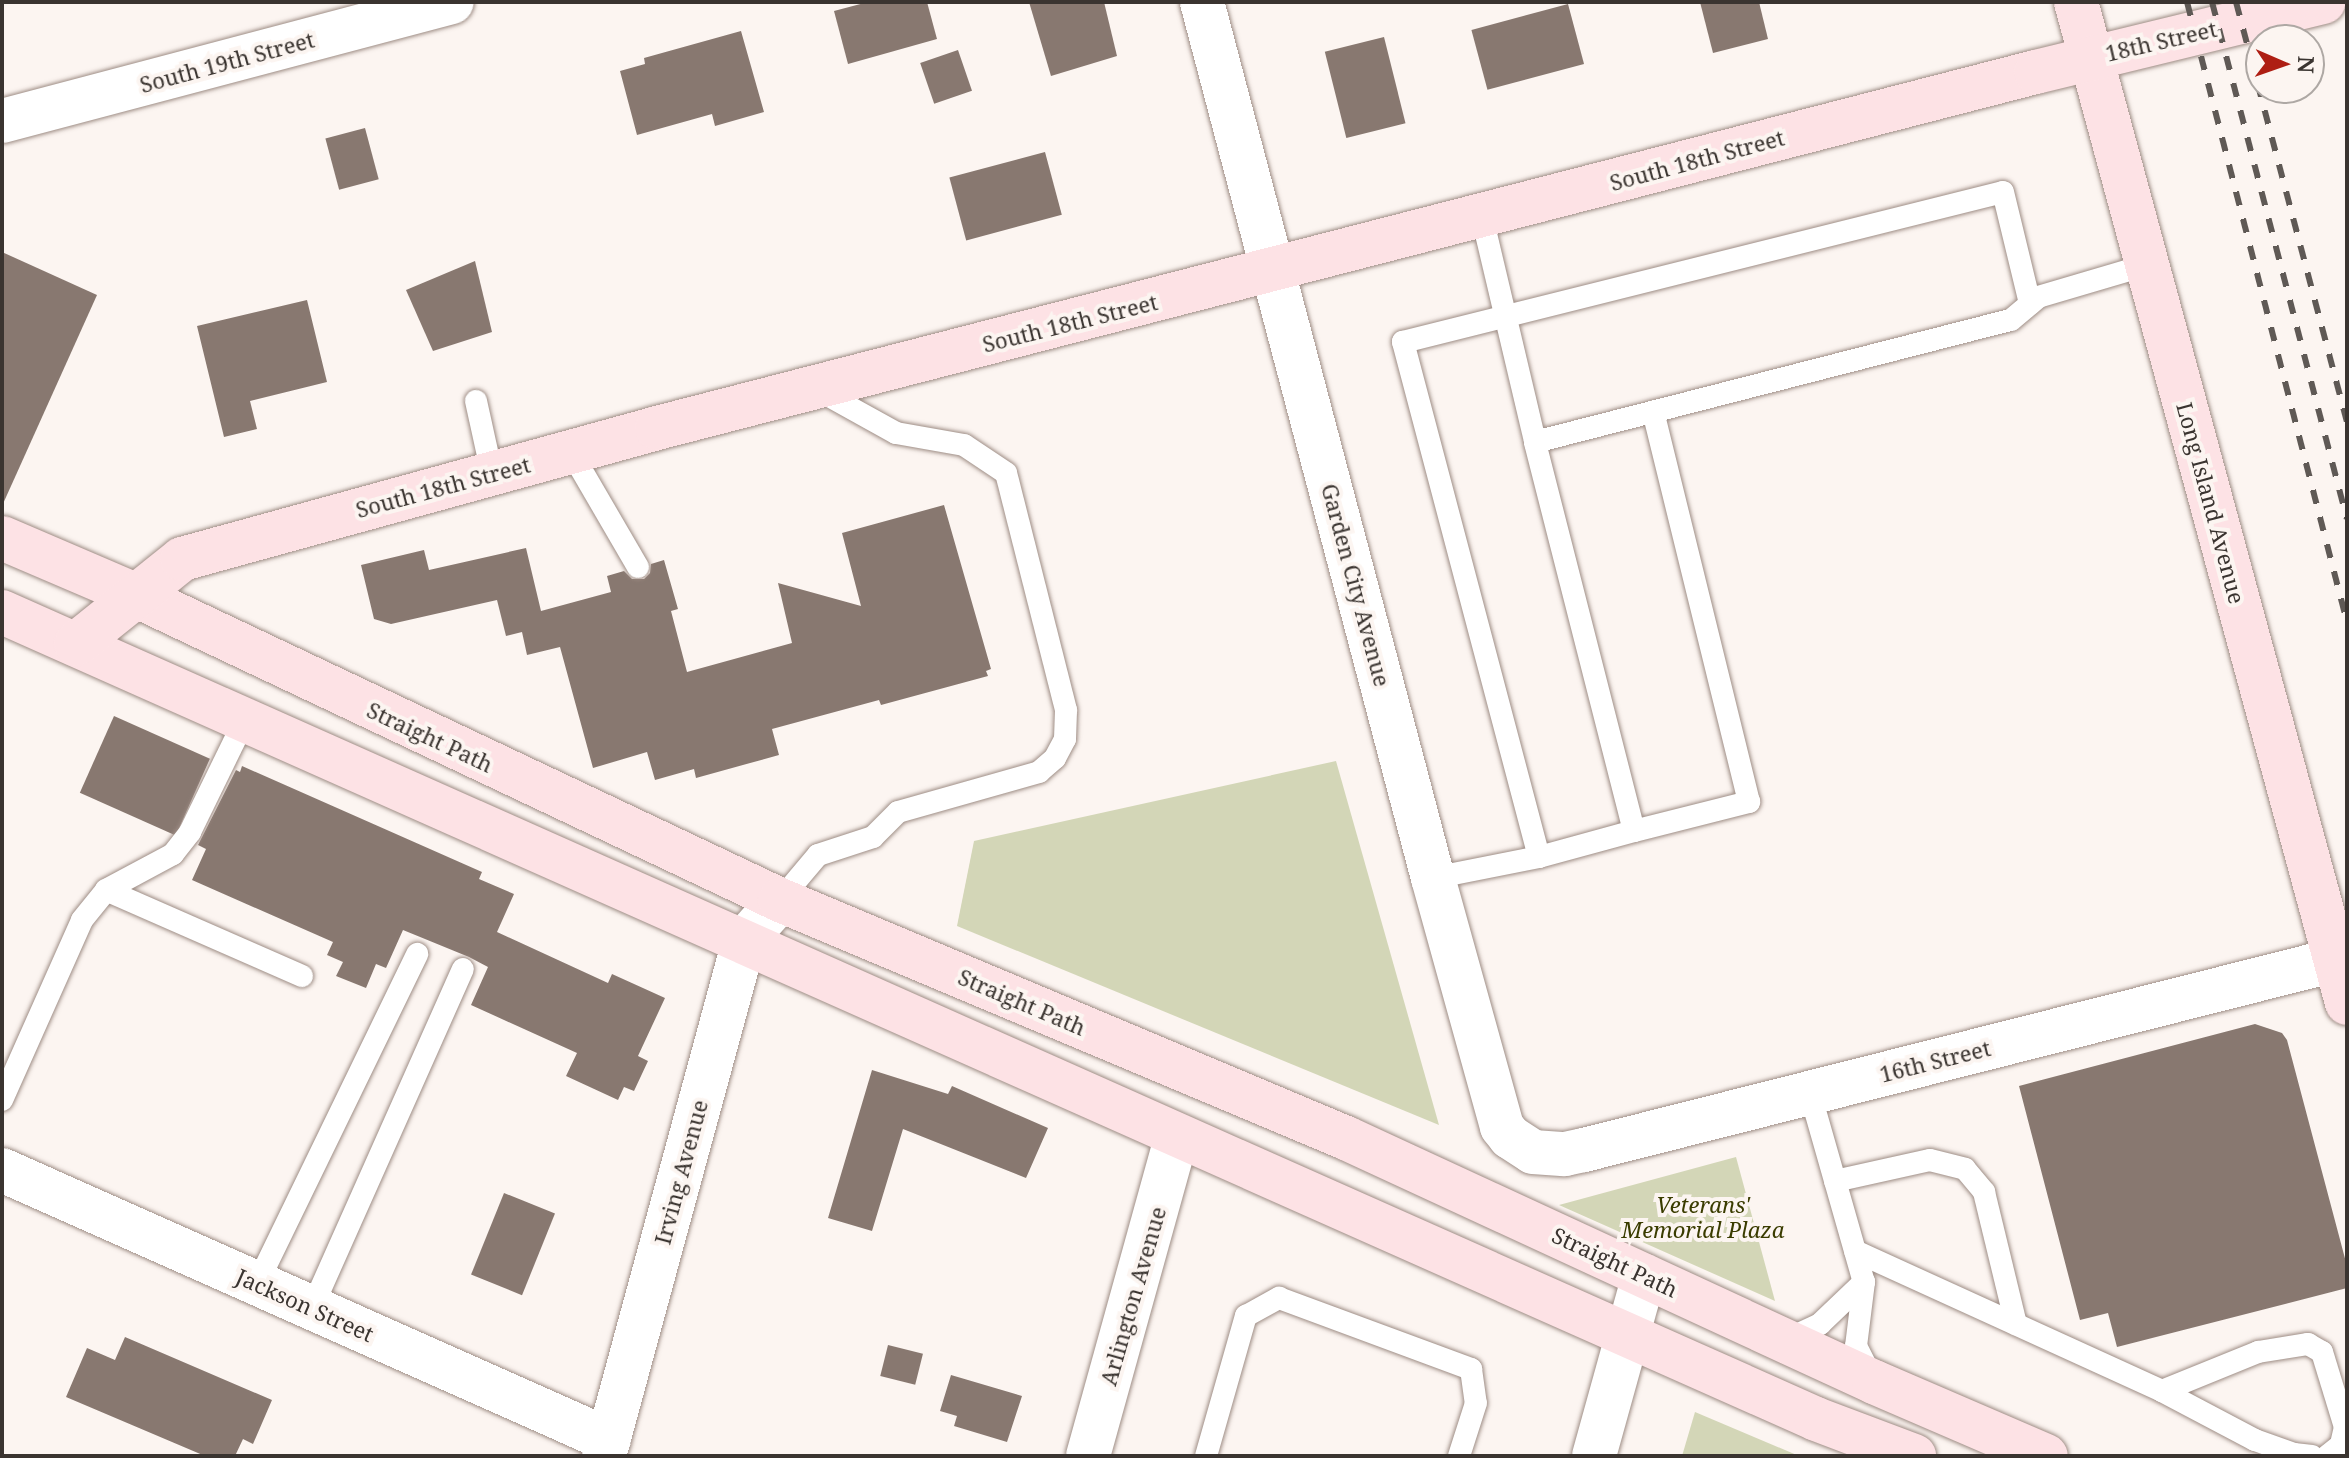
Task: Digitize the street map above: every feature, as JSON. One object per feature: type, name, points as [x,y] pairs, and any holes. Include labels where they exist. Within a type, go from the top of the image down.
[{"type":"main road","name":"Long Island Avenue","points":[[2076,2],[2347,1003]]},
{"type":"main road","name":"18th Street","points":[[2091,58],[2324,2]]},
{"type":"main road","name":"South 18th Street","points":[[76,644],[182,559],[571,452],[2091,58]]},
{"type":"main road","name":"Straight Path","points":[[2,538],[137,596],[780,900],[1346,1138],[1783,1341],[2046,1456]]},
{"type":"main road","points":[[2,612],[1816,1419],[1914,1456]]},
{"type":"street","name":"South 19th Street","points":[[2,121],[452,2]]},
{"type":"street","name":"Garden City Avenue","points":[[1202,2],[1433,878],[1502,1127],[1521,1146],[1533,1152]]},
{"type":"street","name":"Irving Avenue","points":[[606,1448],[744,941],[780,900]]},
{"type":"street","name":"16th Street","points":[[1533,1152],[1565,1154],[1584,1150],[2335,960]]},
{"type":"street","name":"Arlington Avenue","points":[[1088,1456],[1177,1136]]},
{"type":"street","name":"Jackson Street","points":[[2,1170],[312,1308],[606,1448]]},
{"type":"street","points":[[1594,1456],[1644,1276]]},
{"type":"lane","points":[[1539,857],[1403,342],[2003,192],[2030,304]]},
{"type":"lane","points":[[1482,217],[1535,442],[1634,831]]},
{"type":"lane","points":[[1535,442],[2011,320],[2038,297],[2147,265]]},
{"type":"lane","points":[[780,900],[818,855],[873,837],[898,812],[1039,772],[1055,758],[1065,739],[1066,710],[1006,473],[964,445],[896,433],[815,388]]},
{"type":"lane","points":[[476,401],[492,474]]},
{"type":"lane","points":[[1433,878],[1539,857],[1749,802],[1653,412]]},
{"type":"lane","points":[[571,452],[638,567]]},
{"type":"lane","points":[[2,1100],[82,920],[106,890],[173,854],[190,832],[245,719]]},
{"type":"lane","points":[[106,890],[302,976]]},
{"type":"lane","points":[[257,1284],[417,954]]},
{"type":"lane","points":[[312,1308],[463,969]]},
{"type":"lane","points":[[1810,1093],[1864,1282],[1856,1346],[1874,1382]]},
{"type":"lane","points":[[1835,1181],[1930,1160],[1965,1169],[1984,1192],[2016,1324]]},
{"type":"lane","points":[[1855,1251],[2162,1391],[2255,1440],[2294,1454],[2312,1456]]},
{"type":"lane","points":[[1783,1341],[1820,1324],[1864,1282]]},
{"type":"lane","points":[[1206,1456],[1246,1316],[1279,1298],[1471,1369],[1476,1403],[1459,1456]]},
{"type":"lane","points":[[2162,1391],[2258,1352],[2308,1344],[2322,1352],[2345,1427],[2341,1445],[2327,1456]]},
{"type":"green space","points":[[1336,761],[1439,1125],[957,926],[974,841]]},
{"type":"green space","name":"Veterans' Memorial Plaza","points":[[1736,1157],[1775,1301],[1559,1205]]},
{"type":"green space","points":[[1695,1412],[1799,1456],[1682,1456]]},
{"type":"building","points":[[868,2],[927,2],[937,39],[848,64],[834,11]]},
{"type":"building","points":[[1029,2],[1104,2],[1117,56],[1051,76]]},
{"type":"building","points":[[1700,2],[1759,2],[1768,39],[1713,53]]},
{"type":"building","points":[[1568,4],[1584,64],[1487,90],[1471,30]]},
{"type":"building","points":[[741,31],[764,112],[715,126],[712,114],[637,135],[620,71],[645,64],[644,58]]},
{"type":"building","points":[[1384,37],[1406,123],[1346,138],[1325,52]]},
{"type":"building","points":[[958,50],[972,91],[934,104],[920,63]]},
{"type":"building","points":[[365,128],[379,179],[339,190],[325,139]]},
{"type":"building","points":[[1045,152],[1062,215],[966,240],[949,178]]},
{"type":"building","points":[[2,252],[97,295],[2,506]]},
{"type":"building","points":[[475,261],[492,332],[433,351],[406,290]]},
{"type":"building","points":[[307,300],[327,382],[250,401],[257,429],[224,437],[197,326]]},
{"type":"building","points":[[944,505],[991,669],[986,671],[988,676],[881,705],[879,700],[772,729],[779,755],[696,778],[694,769],[655,780],[647,752],[593,768],[560,647],[527,655],[522,632],[506,636],[497,600],[391,624],[374,619],[361,565],[424,550],[429,570],[526,548],[541,611],[611,592],[607,576],[624,571],[632,579],[644,579],[650,573],[651,564],[664,560],[678,609],[671,611],[687,672],[792,643],[778,583],[861,606],[842,533]]},
{"type":"building","points":[[114,716],[210,759],[176,835],[80,793]]},
{"type":"building","points":[[242,766],[482,872],[479,879],[514,894],[497,932],[608,983],[612,974],[665,998],[638,1056],[648,1061],[634,1091],[624,1087],[618,1100],[566,1076],[577,1053],[471,1005],[488,967],[469,957],[403,930],[386,968],[376,964],[366,988],[336,976],[343,962],[327,955],[333,942],[192,880],[206,849],[198,845],[236,770],[240,772]]},
{"type":"building","points":[[2255,1024],[2282,1033],[2287,1040],[2347,1266],[2347,1288],[2117,1347],[2108,1313],[2080,1320],[2019,1086]]},
{"type":"building","points":[[872,1070],[948,1094],[952,1086],[1048,1128],[1026,1178],[903,1129],[872,1231],[828,1218]]},
{"type":"building","points":[[504,1193],[555,1214],[522,1295],[471,1275]]},
{"type":"building","points":[[125,1337],[272,1400],[253,1444],[243,1439],[235,1456],[205,1456],[66,1397],[87,1348],[115,1360]]},
{"type":"building","points":[[888,1345],[923,1354],[915,1385],[880,1376]]},
{"type":"building","points":[[951,1375],[1022,1396],[1007,1442],[954,1426],[957,1416],[940,1411]]},
{"type":"railway","points":[[2187,2],[2347,622]]},
{"type":"railway","points":[[2212,2],[2347,519]]},
{"type":"railway","points":[[2236,2],[2347,422]]}]
